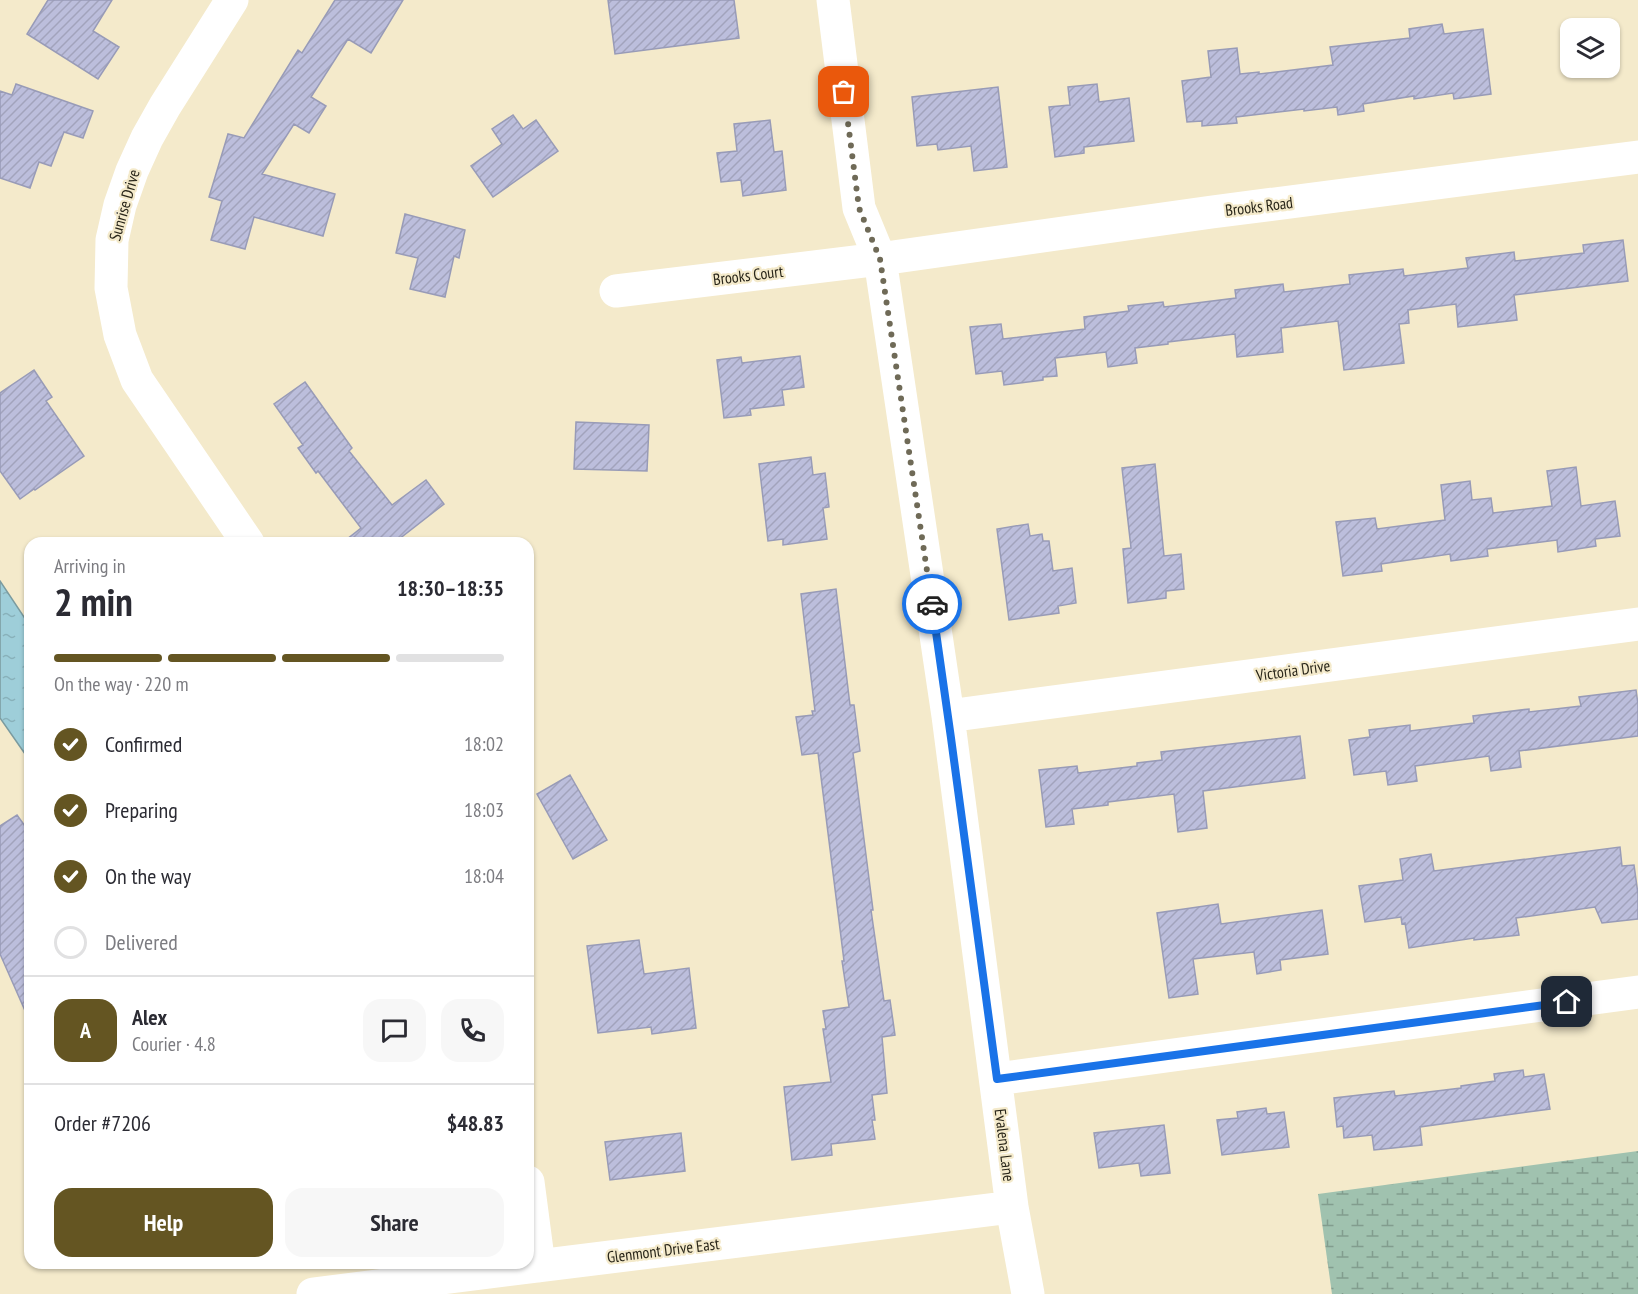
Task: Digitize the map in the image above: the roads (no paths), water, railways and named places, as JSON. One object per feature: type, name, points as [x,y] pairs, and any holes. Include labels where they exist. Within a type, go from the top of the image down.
[{"type":"street","name":"Sunrise Drive","points":[[232,0],[160,114],[132,171],[120,205],[112,240],[111,288],[120,335],[137,380],[244,537]]},
{"type":"street","name":"Evalena Lane","points":[[833,0],[859,208],[880,259],[948,716],[1012,1207],[1028,1294]]},
{"type":"street","name":"Brooks Road","points":[[880,259],[1212,212],[1638,158]]},
{"type":"street","name":"Brooks Court","points":[[616,291],[880,259]]},
{"type":"street","name":"Victoria Drive","points":[[948,716],[1638,624]]},
{"type":"street","points":[[997,1079],[1638,992]]},
{"type":"street","name":"Glenmont Drive East","points":[[534,1267],[1012,1207]]},
{"type":"street","points":[[534,1228],[539,1266]]},
{"type":"street","name":"Glenmont Drive East","points":[[313,1294],[515,1269]]},
{"type":"water","points":[[0,581],[24,617],[24,752],[0,718]]}]
